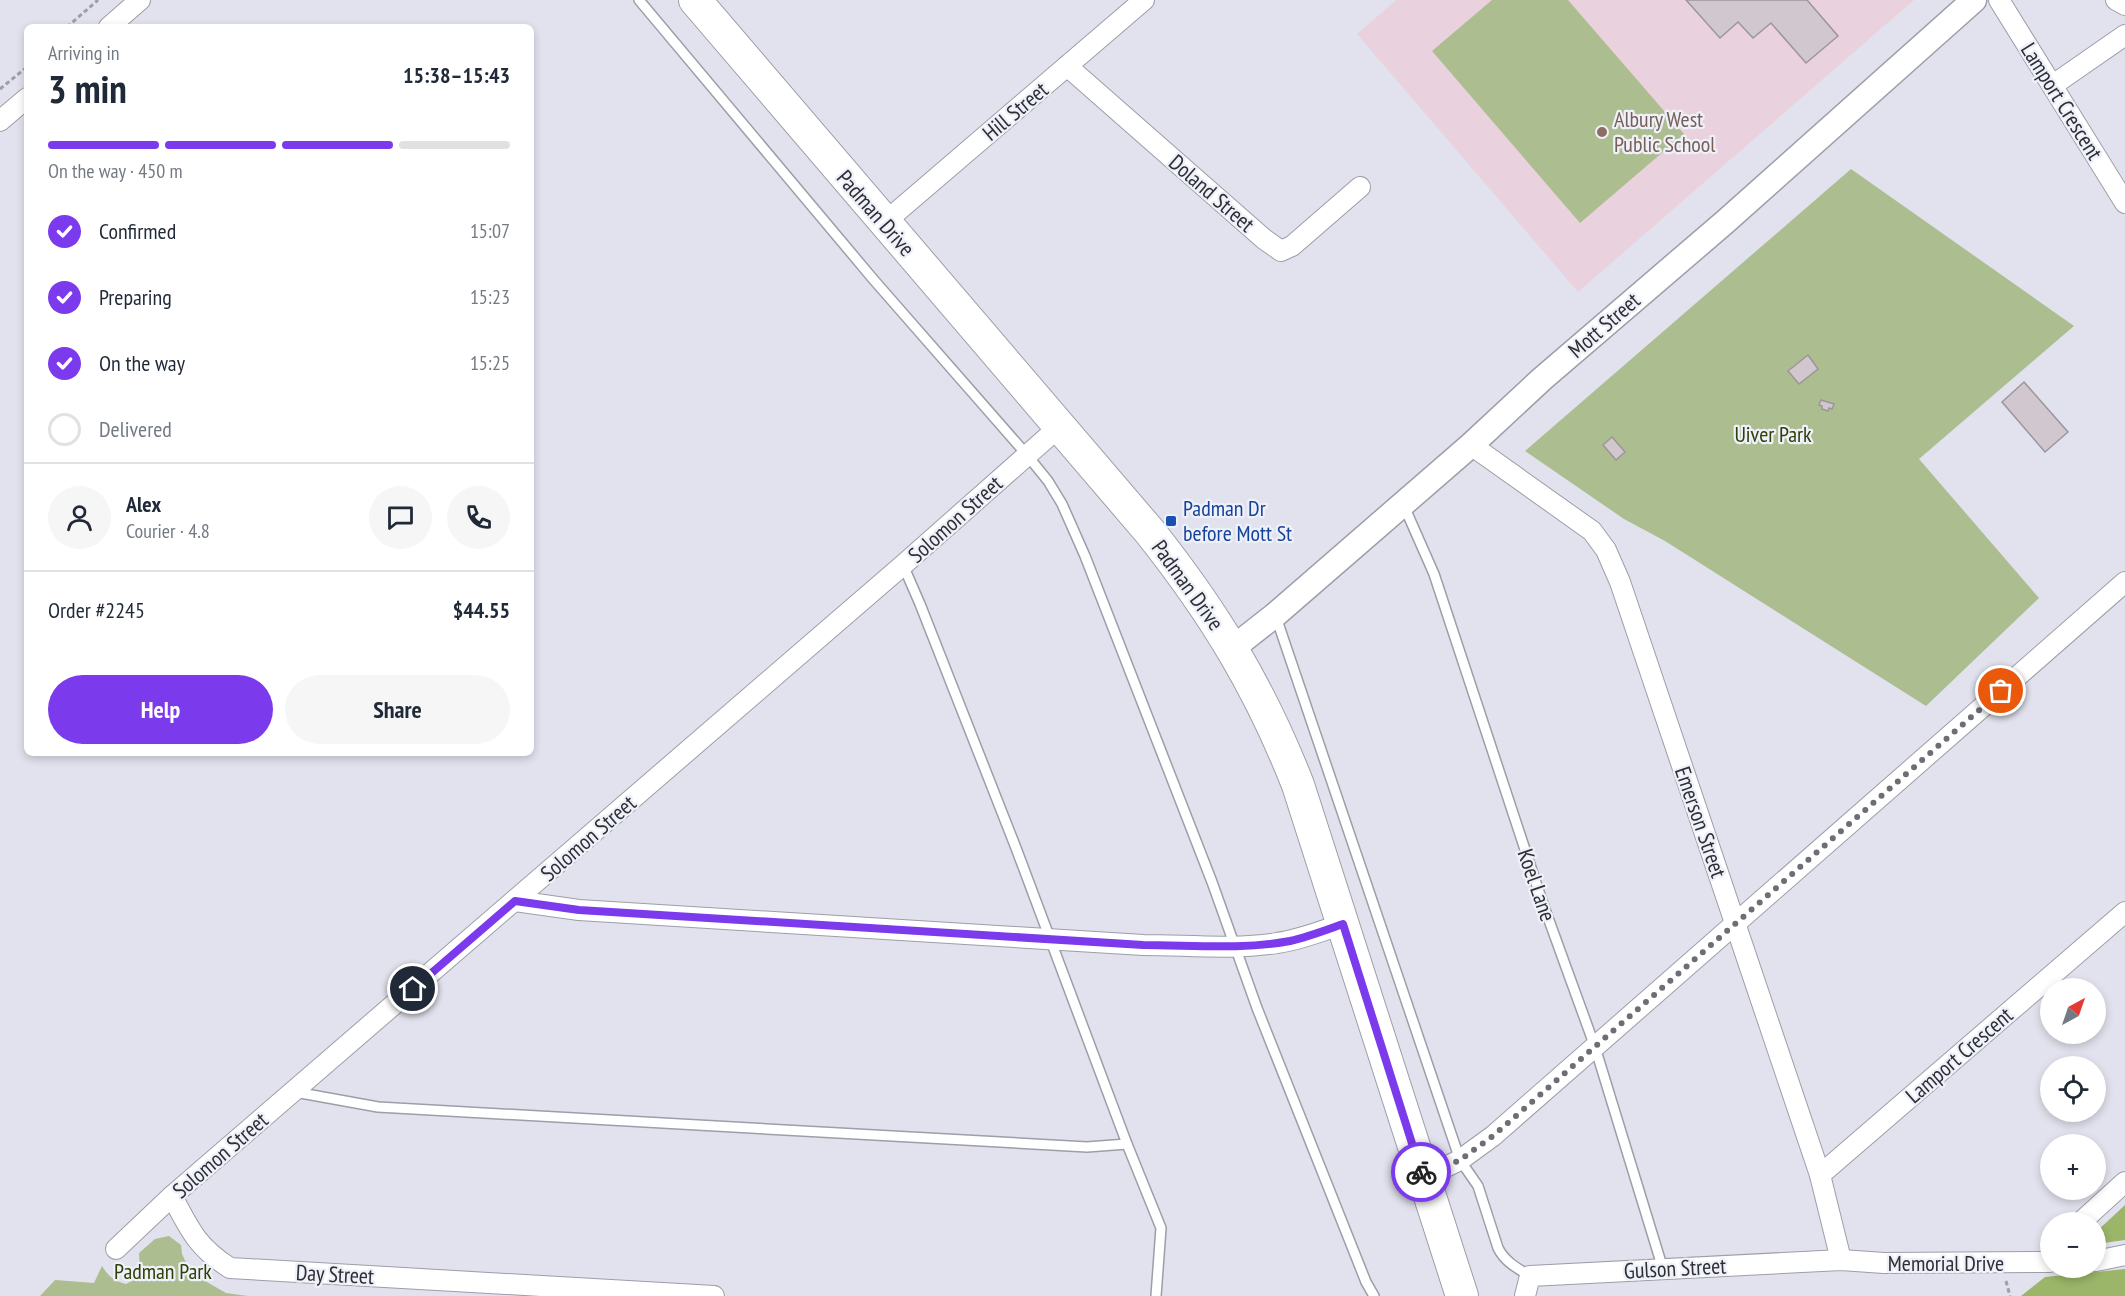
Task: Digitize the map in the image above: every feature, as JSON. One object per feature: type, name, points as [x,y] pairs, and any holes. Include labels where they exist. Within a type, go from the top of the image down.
[{"type":"main road","name":"Padman Drive","points":[[695,0],[1181,570],[1233,648],[1278,735],[1298,785],[1461,1296]]},
{"type":"street","points":[[112,24],[140,0]]},
{"type":"street","name":"Hill Street","points":[[885,222],[1144,0]]},
{"type":"street","name":"Mott Street","points":[[1233,648],[1275,615],[1471,445],[1542,378],[1725,222],[1974,0]]},
{"type":"street","name":"Lamport Crescent","points":[[1999,0],[2125,203]]},
{"type":"street","points":[[2116,0],[2125,5]]},
{"type":"street","points":[[2053,85],[2125,35]]},
{"type":"street","name":"Doland Street","points":[[1067,66],[1264,239],[1281,251],[1292,246],[1360,187]]},
{"type":"street","points":[[0,122],[24,101]]},
{"type":"street","name":"Solomon Street","points":[[116,1249],[172,1196],[903,565],[1059,427]]},
{"type":"street","name":"Emerson Street","points":[[1471,445],[1592,531],[1606,550],[1620,582],[1820,1175],[1841,1260]]},
{"type":"street","points":[[1423,1178],[1460,1160],[1493,1136],[2125,582]]},
{"type":"street","points":[[515,901],[579,910],[1143,945],[1236,946],[1293,940],[1343,924]]},
{"type":"street","name":"Lamport Crescent","points":[[1820,1175],[2125,912]]},
{"type":"street","points":[[2092,1212],[2125,1182]]},
{"type":"street","name":"Day Street","points":[[172,1196],[193,1236],[210,1255],[230,1268],[714,1296]]},
{"type":"street","points":[[2106,1259],[2125,1255]]},
{"type":"street","name":"Memorial Drive","points":[[1841,1260],[1884,1263],[2040,1258]]},
{"type":"street","name":"Gulson Street","points":[[1530,1276],[1841,1260]]},
{"type":"street","points":[[1525,1296],[1530,1276]]},
{"type":"lane","points":[[639,0],[873,279],[1027,455],[1048,481],[1062,504],[1077,536],[1168,767],[1296,1108],[1366,1282],[1374,1296]]},
{"type":"lane","name":"Koel Lane","points":[[1403,504],[1434,574],[1542,901],[1595,1047],[1663,1269]]},
{"type":"lane","points":[[903,565],[963,713],[1161,1228],[1156,1296]]},
{"type":"lane","points":[[1275,615],[1460,1160],[1478,1186],[1502,1255],[1530,1276]]},
{"type":"lane","points":[[294,1092],[378,1107],[1087,1147],[1127,1144]]},
{"type":"path","points":[[70,24],[98,0]]},
{"type":"path","points":[[0,89],[24,69]]},
{"type":"shaded area","name":"Albury West Public School","points":[[1396,0],[1914,0],[1578,292],[1357,34]]},
{"type":"green space","points":[[1492,0],[1568,0],[1684,134],[1580,223],[1432,51]]},
{"type":"green space","name":"Uiver Park","points":[[1851,169],[2074,326],[1919,459],[2039,598],[1926,706],[1665,541],[1624,519],[1525,451]]},
{"type":"green space","points":[[2125,1205],[2125,1240],[2106,1243],[2106,1223]]},
{"type":"green space","name":"Padman Park","points":[[169,1236],[181,1245],[182,1254],[191,1273],[226,1293],[248,1296],[40,1296],[55,1280],[94,1283],[102,1266],[112,1278],[126,1284],[134,1279],[138,1272],[139,1253],[155,1239]]},
{"type":"green space","points":[[2125,1269],[2125,1296],[2021,1296],[2044,1278],[2106,1278],[2106,1271]]},
{"type":"building","points":[[1686,0],[1807,0],[1838,36],[1806,63],[1771,23],[1753,38],[1738,22],[1720,38]]},
{"type":"building","points":[[1808,355],[1818,369],[1799,384],[1788,371]]},
{"type":"building","points":[[2024,382],[2068,432],[2045,452],[2002,402]]},
{"type":"building","points":[[1821,400],[1834,404],[1832,409],[1829,408],[1828,411],[1822,409],[1819,405]]},
{"type":"building","points":[[1612,437],[1625,452],[1616,460],[1603,445]]},
{"type":"way so far","points":[[1421,1172],[1423,1178],[1460,1160],[1493,1136],[2001,691]]},
{"type":"place","name":"Albury West Public School","points":[[1602,132]]},
{"type":"place","name":"Padman Dr before Mott St","points":[[1171,521]]},
{"type":"route","points":[[413,989],[515,901],[579,910],[1143,945],[1236,946],[1274,943],[1293,940],[1343,924],[1421,1172]]}]
